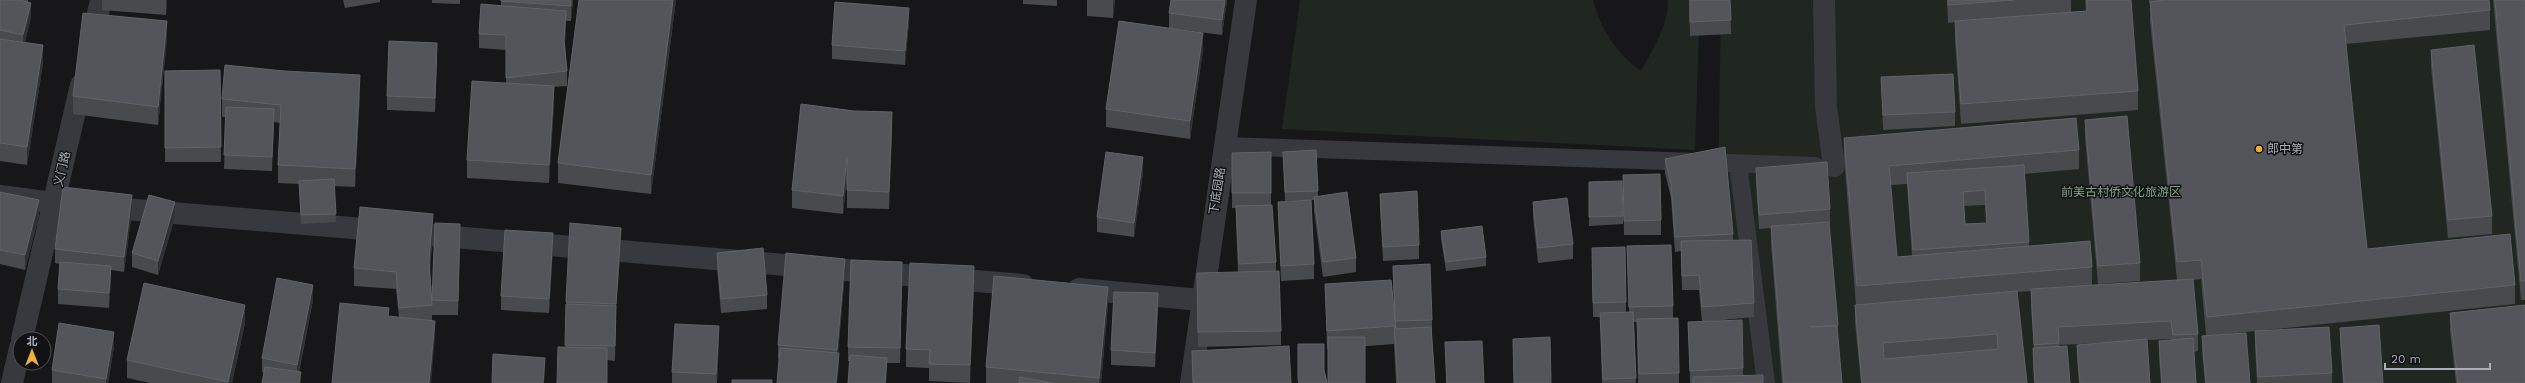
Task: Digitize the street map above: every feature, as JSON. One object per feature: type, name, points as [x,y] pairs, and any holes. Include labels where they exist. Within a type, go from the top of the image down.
[{"type":"street","name":"义门路","points":[[24,331],[101,0]]},
{"type":"street","name":"下底园路","points":[[1191,383],[1201,300],[1246,0]]},
{"type":"street","points":[[1824,0],[1826,107],[1834,166]]},
{"type":"street","points":[[0,196],[54,203],[1201,300]]},
{"type":"street","points":[[12,383],[15,371]]},
{"type":"lane","points":[[1224,146],[1834,166]]},
{"type":"lane","points":[[1738,164],[1766,383]]},
{"type":"green space","points":[[1300,0],[1593,0],[1600,21],[1611,40],[1624,57],[1641,71],[1663,28],[1668,0],[1700,0],[1695,150],[1282,129]]},
{"type":"green space","name":"前美古村侨文化旅游区","points":[[1721,0],[2525,0],[2525,383],[1739,383],[1718,195]]},
{"type":"building","points":[[0,0],[19,0],[31,3],[23,35],[0,30]]},
{"type":"building","points":[[571,0],[571,6],[501,1]]},
{"type":"building","points":[[579,0],[673,0],[651,175],[558,163]]},
{"type":"building","points":[[1171,0],[1225,0],[1222,20],[1169,13]]},
{"type":"building","points":[[1690,0],[1730,0],[1731,20],[1690,22]]},
{"type":"building","points":[[1948,0],[2013,0],[1948,5]]},
{"type":"building","points":[[2087,0],[2131,0],[2138,91],[1961,104],[1955,21],[2087,11]]},
{"type":"building","name":"郎中第","points":[[2165,0],[2489,0],[2490,10],[2344,25],[2367,249],[2510,234],[2515,285],[2207,317],[2201,260],[2177,262],[2150,2]]},
{"type":"building","points":[[2495,0],[2525,0],[2525,281],[2521,281]]},
{"type":"building","points":[[835,2],[909,8],[905,51],[832,45]]},
{"type":"building","points":[[481,4],[566,11],[564,40],[567,71],[506,78],[506,35],[479,34]]},
{"type":"building","points":[[83,13],[167,21],[158,107],[73,96]]},
{"type":"building","points":[[1119,21],[1203,33],[1190,121],[1106,109]]},
{"type":"building","points":[[0,39],[43,45],[27,147],[0,143]]},
{"type":"building","points":[[389,41],[437,43],[435,98],[387,96]]},
{"type":"building","points":[[2474,45],[2492,216],[2448,220],[2431,50]]},
{"type":"building","points":[[225,65],[284,71],[360,75],[355,169],[278,165],[281,105],[222,99]]},
{"type":"building","points":[[220,70],[221,147],[165,148],[165,71]]},
{"type":"building","points":[[1953,74],[1955,112],[1883,115],[1881,77]]},
{"type":"building","points":[[472,81],[554,86],[549,165],[467,160]]},
{"type":"building","points":[[801,104],[854,111],[892,112],[889,192],[847,190],[847,157],[843,196],[792,190]]},
{"type":"building","points":[[226,107],[274,109],[272,157],[224,155]]},
{"type":"building","points":[[2127,116],[2140,263],[2098,266],[2085,120]]},
{"type":"building","points":[[2076,118],[2079,150],[1889,166],[1897,257],[2090,241],[2092,267],[1857,286],[1844,138]]},
{"type":"building","points":[[1725,147],[1733,234],[1675,237],[1671,184],[1665,159]]},
{"type":"building","points":[[1316,150],[1318,191],[1285,192],[1283,152]]},
{"type":"building","points":[[1106,152],[1143,157],[1134,223],[1097,217]]},
{"type":"building","points":[[1271,152],[1271,193],[1232,193],[1232,153]]},
{"type":"building","points":[[1827,162],[1830,209],[1759,215],[1756,168]]},
{"type":"building","points":[[2024,165],[2029,242],[1913,250],[1907,173]],"holes":[[[1985,190],[1987,223],[1965,224],[1963,192]]]},
{"type":"building","points":[[1660,174],[1661,220],[1624,221],[1623,175]]},
{"type":"building","points":[[334,179],[336,214],[301,215],[299,181]]},
{"type":"building","points":[[1622,181],[1623,216],[1589,217],[1589,182]]},
{"type":"building","points":[[63,187],[132,195],[124,257],[55,249]]},
{"type":"building","points":[[1417,191],[1419,245],[1383,247],[1380,194]]},
{"type":"building","points":[[0,192],[39,200],[25,255],[0,250]]},
{"type":"building","points":[[1347,192],[1356,258],[1323,262],[1314,197]]},
{"type":"building","points":[[149,195],[175,202],[158,261],[132,253]]},
{"type":"building","points":[[1567,198],[1573,244],[1538,248],[1533,202]]},
{"type":"building","points":[[1311,200],[1314,264],[1281,266],[1278,202]]},
{"type":"building","points":[[1272,205],[1276,262],[1239,264],[1236,206]]},
{"type":"building","points":[[360,207],[433,214],[429,261],[432,305],[399,308],[396,272],[354,268]]},
{"type":"building","points":[[1829,222],[1838,325],[1810,327],[1837,326],[1842,383],[1784,383],[1771,226]]},
{"type":"building","points":[[435,223],[460,224],[458,301],[432,300]]},
{"type":"building","points":[[570,223],[621,228],[616,304],[566,302]]},
{"type":"building","points":[[1482,226],[1486,257],[1446,262],[1441,231]]},
{"type":"building","points":[[505,230],[553,233],[549,299],[501,296]]},
{"type":"building","points":[[1751,240],[1754,303],[1702,307],[1699,275],[1682,276],[1681,241]]},
{"type":"building","points":[[1671,245],[1673,306],[1629,307],[1627,246]]},
{"type":"building","points":[[1625,247],[1626,302],[1593,303],[1592,248]]},
{"type":"building","points":[[763,248],[767,295],[721,299],[717,253]]},
{"type":"building","points":[[786,253],[845,259],[837,350],[778,345]]},
{"type":"building","points":[[851,260],[902,262],[900,348],[848,347]]},
{"type":"building","points":[[60,262],[111,266],[109,293],[58,289]]},
{"type":"building","points":[[910,263],[974,266],[970,365],[929,364],[930,350],[906,349]]},
{"type":"building","points":[[1430,264],[1432,320],[1395,321],[1393,266]]},
{"type":"building","points":[[1279,271],[1281,331],[1198,332],[1197,273]]},
{"type":"building","points":[[994,276],[1108,287],[1099,378],[986,367]]},
{"type":"building","points":[[277,278],[313,285],[297,365],[262,358]]},
{"type":"building","points":[[2193,279],[2198,334],[2173,335],[2171,321],[2058,327],[2059,343],[2034,345],[2031,289]]},
{"type":"building","points":[[1391,280],[1396,329],[1431,327],[1435,383],[1398,383],[1394,326],[1327,331],[1325,284]]},
{"type":"building","points":[[144,283],[245,305],[228,382],[127,360]]},
{"type":"building","points":[[2017,291],[2027,383],[1862,383],[1855,305]],"holes":[[[1997,334],[1998,349],[1884,359],[1883,343]]]},
{"type":"building","points":[[1114,292],[1158,293],[1155,353],[1111,350]]},
{"type":"building","points":[[340,303],[389,308],[388,316],[435,321],[429,383],[332,383]]},
{"type":"building","points":[[566,304],[616,306],[615,346],[565,345]]},
{"type":"building","points":[[2525,305],[2525,383],[2458,383],[2450,313]]},
{"type":"building","points":[[1633,312],[1636,378],[1603,379],[1600,313]]},
{"type":"building","points":[[1678,318],[1679,373],[1639,374],[1637,319]]},
{"type":"building","points":[[1742,320],[1743,368],[1690,371],[1688,322]]},
{"type":"building","points":[[59,323],[114,332],[106,379],[52,370]]},
{"type":"building","points":[[675,324],[719,326],[716,374],[672,372]]},
{"type":"building","points":[[2379,325],[2383,383],[2344,383],[2340,328]]},
{"type":"building","points":[[2329,327],[2332,373],[2258,377],[2255,331]]},
{"type":"building","points":[[2246,333],[2250,383],[2206,383],[2202,336]]},
{"type":"building","points":[[1328,337],[1365,337],[1365,383],[1328,383]]},
{"type":"building","points":[[1550,337],[1551,383],[1514,383],[1513,339]]},
{"type":"building","points":[[2193,338],[2196,383],[2162,383],[2159,341]]},
{"type":"building","points":[[2147,339],[2150,383],[2080,383],[2077,345]]},
{"type":"building","points":[[1482,341],[1484,383],[1447,383],[1445,342]]},
{"type":"building","points":[[1298,344],[1324,344],[1324,370],[1327,383],[1299,383]]},
{"type":"building","points":[[1289,346],[1291,383],[1193,383],[1192,351]]},
{"type":"building","points":[[2067,346],[2070,383],[2035,383],[2033,348]]},
{"type":"building","points":[[558,347],[607,348],[607,383],[557,383]]},
{"type":"building","points":[[780,348],[839,353],[836,383],[777,383]]},
{"type":"building","points":[[493,354],[545,358],[543,383],[492,383]]},
{"type":"building","points":[[850,355],[887,358],[885,383],[848,383]]},
{"type":"building","points":[[265,367],[301,372],[299,383],[262,383]]},
{"type":"building","points":[[1763,375],[1763,383],[1693,383],[1693,377]]},
{"type":"building","points":[[1020,377],[1052,383],[1019,383]]},
{"type":"building","points":[[732,380],[772,380],[772,383],[732,383]]},
{"type":"place","name":"郎中第","points":[[2259,149]]}]
